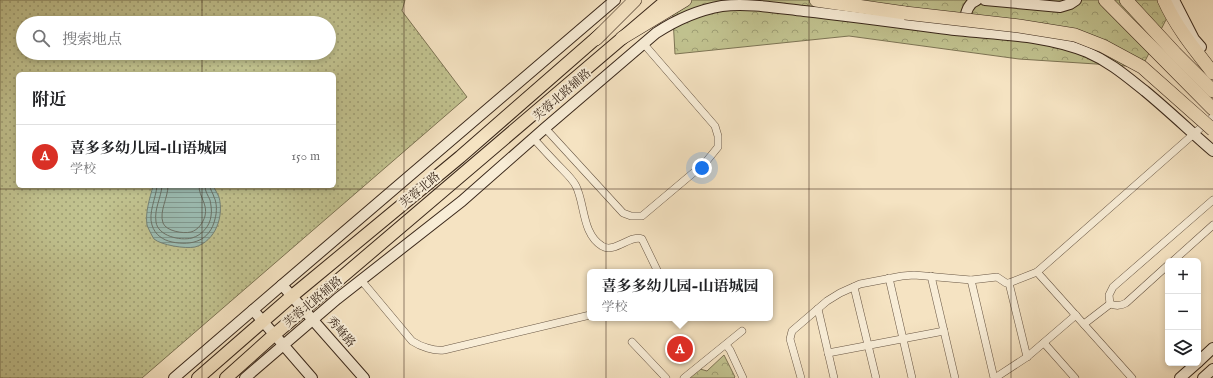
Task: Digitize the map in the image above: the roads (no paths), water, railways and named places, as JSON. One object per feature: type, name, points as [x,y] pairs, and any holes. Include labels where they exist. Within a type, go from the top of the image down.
[{"type":"highway","points":[[596,39],[635,0]]},
{"type":"highway","points":[[622,38],[685,0]]},
{"type":"highway","points":[[816,0],[1019,26],[1075,35],[1103,46],[1142,67],[1213,130]]},
{"type":"highway","points":[[1106,0],[1213,109]]},
{"type":"highway","points":[[1126,0],[1213,92]]},
{"type":"highway","points":[[1164,0],[1171,15],[1196,52],[1213,73]]},
{"type":"main road","points":[[174,378],[615,0]]},
{"type":"main road","name":"芙蓉北路","points":[[198,378],[292,296],[460,157],[641,0]]},
{"type":"main road","name":"芙蓉北路","points":[[226,378],[275,334],[666,0]]},
{"type":"main road","points":[[962,31],[968,6],[970,3],[977,0]]},
{"type":"main road","points":[[985,0],[1060,7],[1070,4],[1076,0]]},
{"type":"main road","points":[[1174,0],[1194,39],[1213,63]]},
{"type":"main road","name":"芙蓉北路辅路","points":[[245,378],[313,319],[462,201],[643,43],[670,24],[704,10],[723,6],[744,5],[857,17],[962,31],[1031,37],[1067,45],[1088,53],[1115,67],[1154,98],[1213,151]]},
{"type":"main road","name":"秀峰路","points":[[282,285],[364,378]]},
{"type":"main road","points":[[253,310],[312,378]]},
{"type":"main road","points":[[1201,358],[1213,348]]},
{"type":"main road","points":[[1180,378],[1193,366]]},
{"type":"main road","points":[[1203,378],[1213,369]]},
{"type":"street","points":[[544,128],[623,213],[631,216],[642,216],[705,163],[718,147],[718,136],[715,126],[643,43]]},
{"type":"street","points":[[801,378],[790,335],[794,328],[827,301],[860,284],[889,278],[914,275],[971,280],[997,277],[1006,283],[1009,283],[1037,272],[1213,117]]},
{"type":"street","points":[[533,138],[576,185],[587,226],[598,243],[603,247],[609,247],[621,245],[636,238],[642,239],[657,269]]},
{"type":"street","points":[[1110,304],[1109,295],[1113,287],[1213,200]]},
{"type":"street","points":[[1176,258],[1213,225]]},
{"type":"street","points":[[1110,304],[1121,306],[1126,303],[1165,268]]},
{"type":"street","points":[[1037,272],[1131,378]]},
{"type":"street","points":[[931,276],[955,378]]},
{"type":"street","points":[[889,278],[912,378]]},
{"type":"street","points":[[361,280],[412,341],[438,350],[444,350],[587,316]]},
{"type":"street","points":[[971,280],[994,378],[1027,357],[1076,315]]},
{"type":"street","points":[[1009,283],[1027,357]]},
{"type":"street","points":[[854,287],[876,378]]},
{"type":"street","points":[[1084,324],[1110,304]]},
{"type":"street","points":[[818,309],[834,378]]},
{"type":"street","points":[[828,353],[944,331]]},
{"type":"street","points":[[684,378],[742,332]]},
{"type":"street","points":[[632,342],[666,378]]},
{"type":"street","points":[[1044,343],[1075,378]]},
{"type":"street","points":[[726,345],[730,350],[743,378]]},
{"type":"water","points":[[152,188],[214,188],[219,197],[219,220],[213,234],[202,244],[195,247],[167,245],[154,239],[148,226],[148,205]]},
{"type":"place","name":"喜多多幼儿园-山语城园","points":[[680,349]]}]
